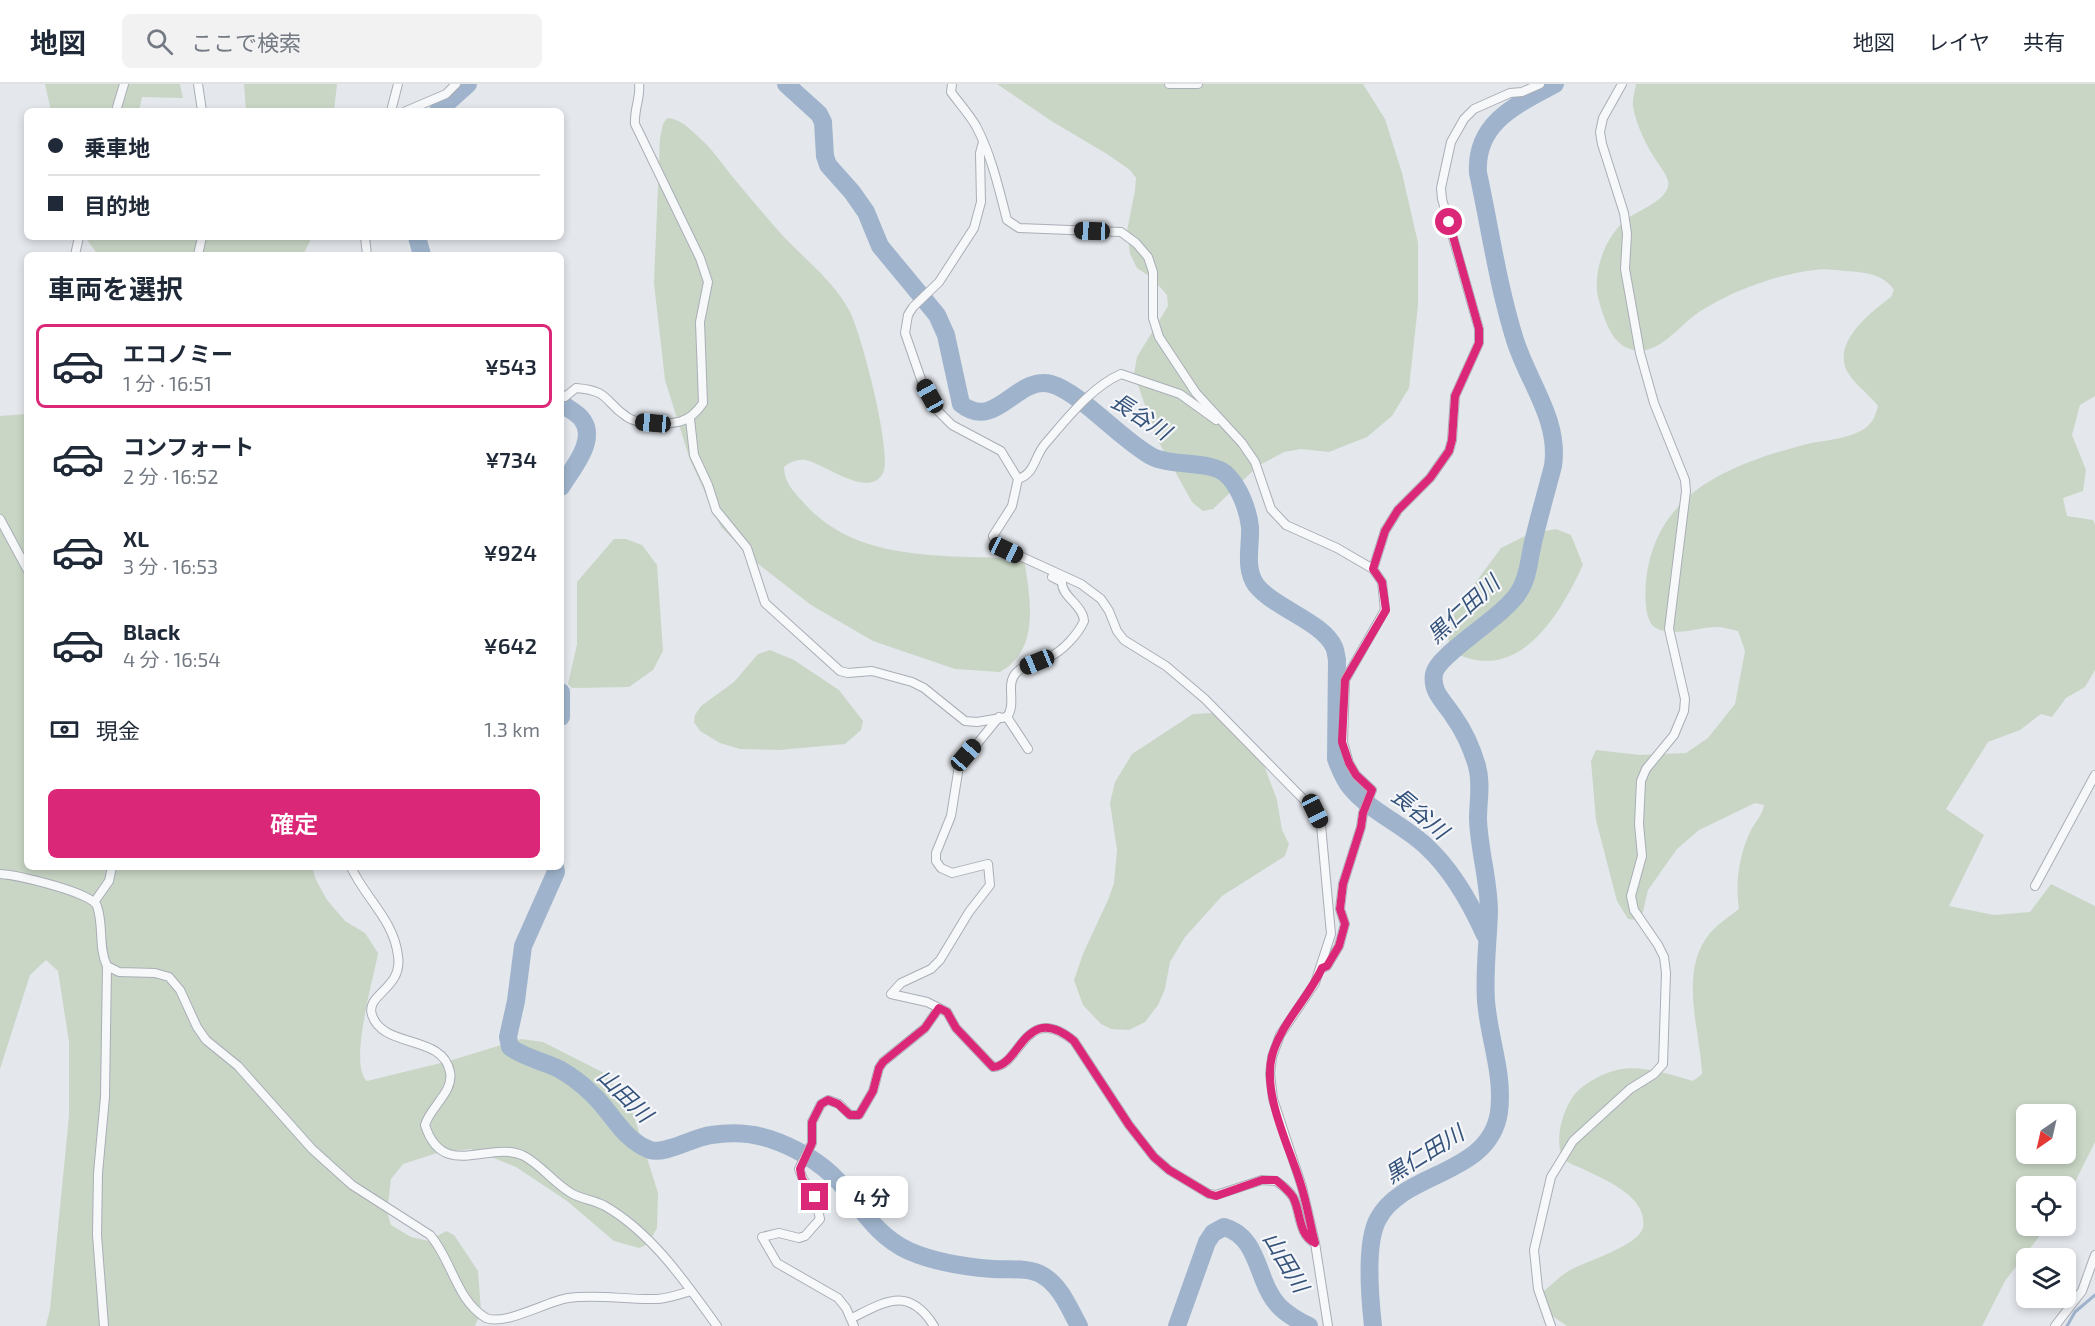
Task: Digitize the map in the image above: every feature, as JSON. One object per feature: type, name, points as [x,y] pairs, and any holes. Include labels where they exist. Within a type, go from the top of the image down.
[{"type":"street","points":[[117,108],[124,84]]},
{"type":"street","points":[[198,84],[202,108]]},
{"type":"street","points":[[392,108],[398,84]]},
{"type":"street","points":[[413,108],[446,94],[456,84]]},
{"type":"street","points":[[564,396],[576,388],[594,389],[627,417],[636,421],[670,424],[690,419],[703,403],[700,322],[708,282],[700,258],[635,124],[634,110],[640,91],[639,84]]},
{"type":"street","points":[[952,84],[951,92],[975,124],[983,142],[996,177],[1007,220],[1012,226],[1121,232],[1137,243],[1148,257],[1153,272],[1153,318],[1159,338],[1196,393],[1242,443],[1255,462],[1266,499],[1277,517],[1286,525],[1337,548],[1373,569],[1382,582],[1386,610],[1345,680],[1342,742],[1356,775],[1372,790],[1364,809],[1343,884],[1340,909],[1345,924],[1339,946],[1327,966],[1322,968]]},
{"type":"street","points":[[1169,84],[1198,84]]},
{"type":"street","points":[[1373,569],[1385,531],[1398,510],[1430,478],[1449,451],[1455,396],[1479,343],[1479,329],[1442,199],[1441,188],[1451,142],[1464,119],[1474,109],[1510,93],[1522,92],[1540,84]]},
{"type":"street","points":[[1551,1326],[1538,1289],[1534,1250],[1551,1177],[1573,1141],[1630,1089],[1654,1074],[1663,1064],[1666,973],[1664,957],[1634,910],[1631,896],[1642,856],[1639,824],[1641,781],[1646,769],[1680,723],[1685,699],[1669,629],[1684,511],[1685,480],[1654,403],[1640,353],[1625,269],[1627,234],[1624,213],[1600,132],[1607,106],[1622,84]]},
{"type":"street","points":[[983,142],[980,153],[981,202],[974,228],[926,296],[908,315],[905,333],[922,382],[944,418],[957,428],[1001,451],[1018,479],[1012,506],[993,536],[998,546],[1081,584],[1101,599],[1124,640],[1166,666],[1205,699],[1315,811],[1321,825],[1331,934],[1322,968],[1315,983],[1280,1035],[1272,1057],[1270,1074],[1273,1099],[1302,1187],[1315,1243],[1328,1326]]},
{"type":"street","points":[[1018,479],[1030,473],[1044,445],[1086,399],[1117,376],[1124,374],[1180,394],[1210,416],[1221,421]]},
{"type":"street","points":[[690,419],[694,455],[708,485],[711,500],[716,510],[747,548],[765,603],[840,671],[848,673],[872,671],[912,682],[924,688],[965,721],[977,722],[1003,717]]},
{"type":"street","points":[[0,519],[24,563]]},
{"type":"street","points":[[1006,550],[1011,556],[1095,599],[1101,599]]},
{"type":"street","points":[[1062,582],[1062,588],[1081,609],[1084,621],[1058,652],[1022,668],[1015,675],[1011,683],[1013,706],[959,766],[951,816],[936,853],[936,861],[941,868],[951,873],[988,864],[990,885],[969,912],[940,960],[925,973],[901,982],[891,994],[927,1002],[947,1012],[956,1028],[993,1067],[1003,1065],[1017,1047],[1036,1031],[1047,1027],[1056,1028],[1065,1033],[1074,1041],[1129,1125],[1160,1163],[1209,1194],[1216,1196],[1262,1180],[1276,1180],[1293,1197],[1304,1232],[1309,1240],[1315,1243]]},
{"type":"street","points":[[1003,717],[1028,749]]},
{"type":"street","points":[[2035,886],[2095,776]]},
{"type":"street","points":[[94,901],[109,882],[111,870]]},
{"type":"street","points":[[353,870],[381,912],[394,938],[399,956],[398,972],[393,982],[376,998],[372,1005],[372,1014],[377,1023],[388,1033],[433,1050],[442,1056],[449,1067],[451,1077],[443,1096],[425,1125],[435,1145],[449,1154],[467,1157],[508,1152],[525,1157],[550,1179],[572,1194],[603,1205],[631,1224],[692,1290],[717,1326]]},
{"type":"street","points":[[0,874],[81,894],[94,901],[98,908],[102,955],[107,966],[105,1097],[98,1173],[97,1235],[105,1326]]},
{"type":"street","points":[[107,966],[119,972],[155,973],[169,977],[180,990],[197,1027],[206,1040],[238,1066],[312,1149],[352,1185],[430,1235],[439,1245],[470,1303],[489,1320],[497,1322],[512,1320],[542,1305],[569,1298],[658,1299],[692,1290]]},
{"type":"street","points":[[934,1326],[916,1306],[908,1301],[896,1299],[884,1302],[853,1322],[838,1298],[777,1263],[762,1237],[779,1233],[799,1238],[805,1236],[820,1219],[815,1197],[800,1174],[813,1138],[812,1122],[821,1104],[828,1100],[838,1104],[850,1115],[859,1115],[873,1091],[879,1068],[883,1062],[925,1028],[939,1008]]},
{"type":"street","points":[[2055,1326],[2082,1291],[2095,1255]]},
{"type":"green space","points":[[45,84],[180,84],[183,98],[142,97],[140,108],[50,108]]},
{"type":"green space","points":[[244,84],[337,84],[334,108],[246,108]]},
{"type":"green space","points":[[997,84],[1363,84],[1385,119],[1402,173],[1418,243],[1418,305],[1409,388],[1392,416],[1367,437],[1329,452],[1301,449],[1284,452],[1258,466],[1213,509],[1203,511],[1192,502],[1157,439],[1134,374],[1137,357],[1168,306],[1167,295],[1152,278],[1137,268],[1130,254],[1127,231],[1136,178],[1130,170],[1107,154],[1053,122]]},
{"type":"green space","points":[[1636,84],[2095,84],[2095,396],[2080,405],[2072,435],[2086,470],[2083,491],[2063,498],[2067,516],[2093,520],[2095,525],[2095,670],[2085,687],[2066,698],[2052,717],[2041,714],[2020,730],[1988,742],[1946,809],[1984,835],[1949,906],[1994,915],[2030,912],[2051,884],[2095,906],[2095,1142],[2076,1180],[2076,1176],[2016,1176],[2016,1236],[2039,1236],[2030,1248],[2016,1248],[2016,1267],[2005,1281],[1982,1326],[1567,1326],[1545,1311],[1542,1293],[1557,1279],[1574,1268],[1632,1241],[1643,1227],[1643,1216],[1639,1206],[1622,1190],[1565,1160],[1559,1145],[1559,1136],[1566,1109],[1574,1095],[1583,1087],[1612,1071],[1645,1069],[1693,1081],[1702,1074],[1693,1001],[1695,965],[1700,948],[1710,933],[1739,909],[1738,879],[1741,859],[1747,839],[1764,805],[1755,803],[1699,830],[1677,849],[1648,890],[1643,912],[1636,920],[1628,919],[1617,901],[1596,820],[1591,761],[1596,750],[1640,755],[1686,753],[1708,738],[1735,704],[1745,651],[1738,631],[1712,627],[1671,632],[1663,631],[1652,625],[1647,614],[1645,593],[1652,550],[1664,525],[1681,504],[1701,487],[1725,473],[1779,452],[1851,435],[1870,424],[1878,406],[1847,371],[1844,360],[1845,349],[1849,339],[1864,319],[1891,297],[1894,290],[1885,280],[1866,273],[1826,269],[1799,272],[1754,285],[1725,297],[1699,312],[1668,339],[1650,349],[1640,351],[1623,346],[1613,336],[1601,308],[1597,279],[1602,256],[1606,245],[1619,226],[1653,204],[1668,187],[1664,172],[1641,133],[1636,120],[1633,98]]},
{"type":"green space","points":[[667,118],[682,123],[692,130],[783,236],[819,271],[843,299],[861,342],[880,419],[884,443],[883,473],[876,480],[868,483],[857,482],[813,463],[799,460],[784,467],[790,486],[803,502],[825,522],[850,537],[877,546],[935,555],[1024,559],[1030,612],[1027,638],[1015,660],[1000,672],[955,669],[873,641],[811,605],[757,563],[721,527],[690,460],[665,380],[654,283],[660,138]]},
{"type":"green space","points":[[87,240],[310,240],[304,252],[96,252]]},
{"type":"green space","points":[[24,414],[24,870],[313,870],[327,900],[345,921],[365,933],[378,953],[361,1040],[362,1072],[367,1081],[449,1061],[521,1039],[543,1042],[606,1074],[632,1110],[658,1193],[657,1228],[648,1244],[639,1248],[614,1241],[567,1201],[516,1167],[471,1149],[437,1153],[403,1164],[391,1179],[387,1212],[391,1225],[411,1237],[429,1241],[446,1231],[454,1235],[478,1271],[481,1311],[475,1326],[46,1326],[50,1309],[69,1116],[69,1042],[58,971],[46,960],[30,975],[0,1069],[0,416]]},
{"type":"green space","points":[[1556,529],[1571,535],[1583,565],[1566,598],[1543,631],[1513,655],[1495,660],[1476,660],[1457,653],[1451,646],[1447,635],[1456,609],[1501,548],[1529,534]]},
{"type":"green space","points":[[614,539],[626,539],[642,545],[657,565],[663,651],[653,670],[629,687],[572,688],[568,684],[577,644],[577,582]]},
{"type":"green space","points":[[770,650],[794,660],[839,690],[863,721],[861,730],[845,744],[779,750],[740,749],[720,743],[700,731],[694,722],[695,715],[701,706],[734,682],[758,654]]},
{"type":"green space","points":[[1212,713],[1240,730],[1262,760],[1277,800],[1282,830],[1289,844],[1285,856],[1222,896],[1185,937],[1170,962],[1165,989],[1158,1005],[1145,1022],[1129,1030],[1111,1029],[1101,1024],[1083,1005],[1074,980],[1114,883],[1117,850],[1110,803],[1115,782],[1132,754],[1193,714]]},
{"type":"waterway","name":"山田川","points":[[441,108],[468,84]]},
{"type":"waterway","name":"長谷川","points":[[786,84],[819,114],[823,122],[825,156],[828,165],[866,212],[880,246],[937,315],[946,335],[961,404],[973,411],[985,411],[996,408],[1027,387],[1039,383],[1051,384],[1074,396],[1126,439],[1151,456],[1210,467],[1219,470],[1231,479],[1239,491],[1247,513],[1250,527],[1249,564],[1256,585],[1274,601],[1320,630],[1335,649],[1337,660],[1336,759],[1344,778],[1359,797],[1418,839],[1436,856],[1460,888],[1485,935]]},
{"type":"waterway","name":"黒仁田川","points":[[1373,1326],[1370,1256],[1371,1242],[1378,1219],[1390,1203],[1406,1191],[1463,1161],[1480,1149],[1492,1133],[1499,1112],[1500,1084],[1486,1001],[1489,912],[1478,819],[1480,786],[1473,753],[1458,722],[1437,692],[1434,674],[1447,656],[1501,612],[1523,585],[1553,466],[1552,433],[1509,320],[1478,173],[1483,141],[1491,128],[1513,108],[1555,84]]},
{"type":"waterway","name":"山田川","points":[[418,240],[421,252]]},
{"type":"waterway","name":"山田川","points":[[564,405],[581,418],[586,426],[587,435],[582,454],[564,482]]},
{"type":"waterway","name":"山田川","points":[[556,870],[523,946],[516,1001],[508,1037],[510,1047],[572,1077],[599,1101],[632,1139],[650,1150],[663,1150],[704,1136],[726,1134],[756,1135],[788,1146],[807,1156],[832,1175],[878,1229],[897,1245],[919,1255],[950,1263],[1037,1272],[1059,1291],[1079,1326]]},
{"type":"waterway","name":"山田川","points":[[1177,1326],[1207,1242],[1213,1233],[1224,1227],[1236,1232],[1245,1240],[1265,1284],[1278,1305],[1309,1326]]},
{"type":"waterway","points":[[2067,1326],[2075,1312],[2095,1295]]},
{"type":"route","points":[[815,1197],[802,1179],[800,1169],[812,1143],[811,1125],[821,1104],[828,1100],[838,1104],[854,1117],[859,1115],[873,1091],[879,1068],[883,1062],[902,1049],[925,1028],[939,1008],[952,1017],[956,1028],[993,1067],[1003,1065],[1017,1047],[1036,1031],[1047,1027],[1056,1028],[1065,1033],[1074,1041],[1129,1125],[1160,1163],[1209,1194],[1216,1196],[1262,1180],[1276,1180],[1293,1197],[1304,1232],[1309,1240],[1315,1243],[1302,1187],[1273,1099],[1270,1074],[1272,1057],[1280,1035],[1315,983],[1322,968],[1327,966],[1334,957],[1345,924],[1340,909],[1343,884],[1361,827],[1363,813],[1372,790],[1356,775],[1342,742],[1345,680],[1386,610],[1382,582],[1373,569],[1385,531],[1398,510],[1422,488],[1449,451],[1455,396],[1479,343],[1479,329],[1449,222]]}]
